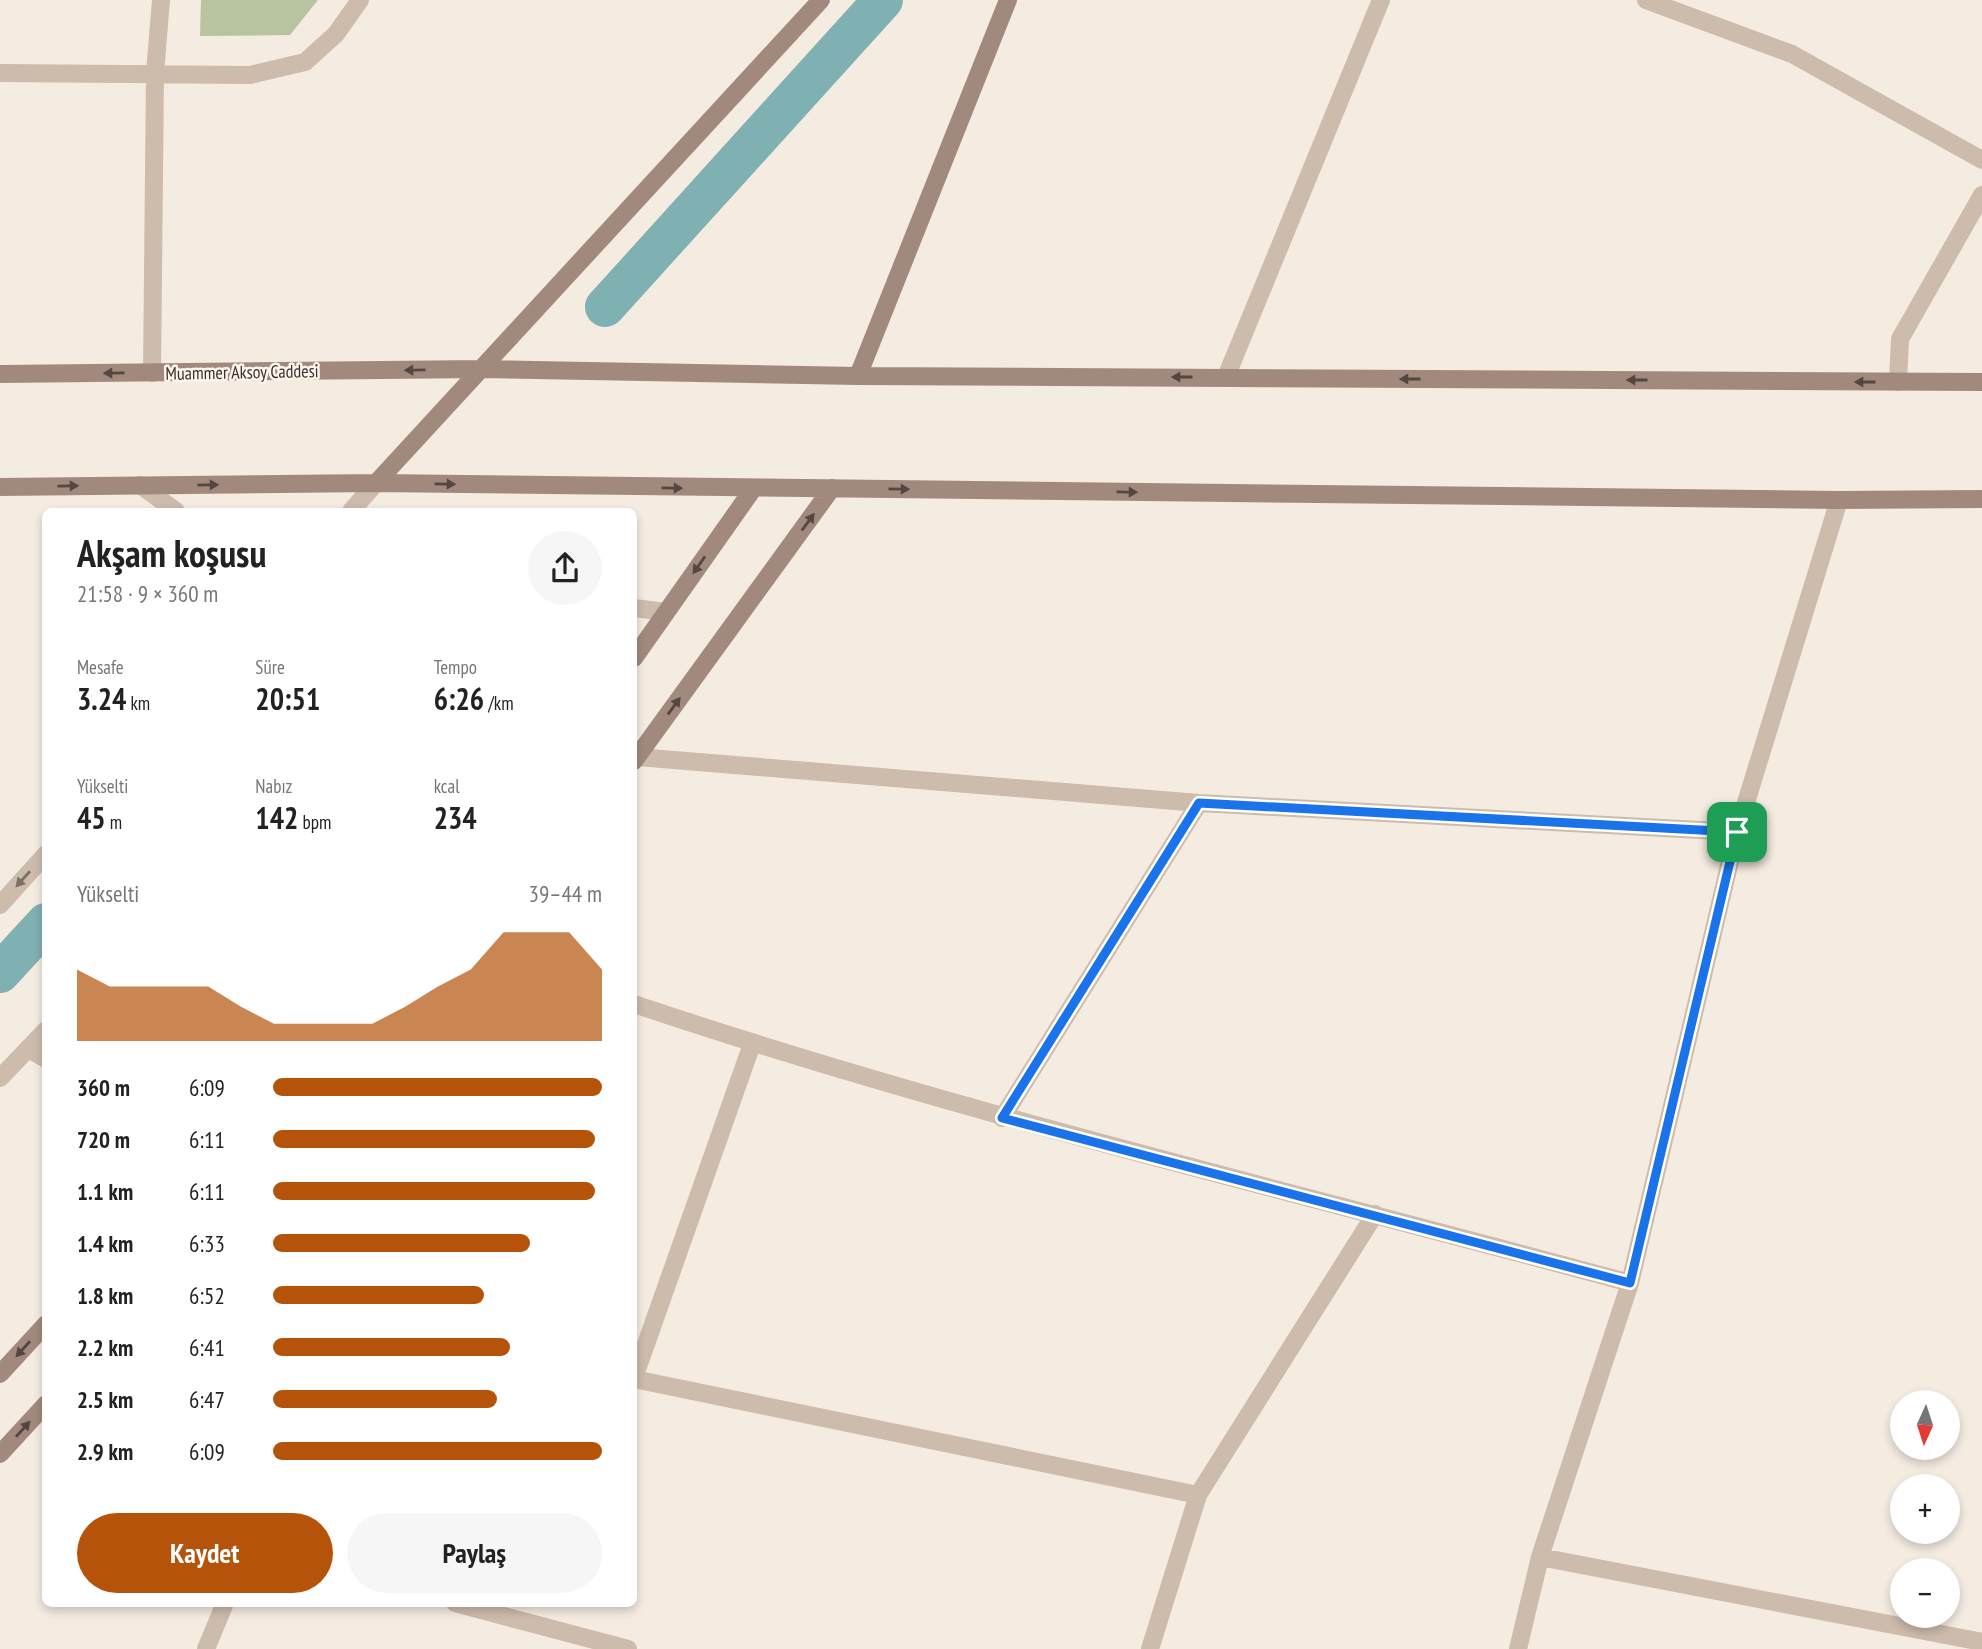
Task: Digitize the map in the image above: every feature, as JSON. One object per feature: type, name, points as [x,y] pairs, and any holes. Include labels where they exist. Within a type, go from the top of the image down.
[{"type":"main road","points":[[376,483],[821,0]]},
{"type":"main road","points":[[858,376],[1008,0]]},
{"type":"main road","name":"Muammer Aksoy Caddesi","points":[[0,374],[483,369],[858,376],[1982,382]]},
{"type":"main road","points":[[0,487],[376,483],[1839,500],[1982,499]]},
{"type":"main road","points":[[637,756],[832,488]]},
{"type":"main road","points":[[637,654],[753,489]]},
{"type":"main road","points":[[0,1374],[42,1328]]},
{"type":"main road","points":[[0,1454],[42,1408]]},
{"type":"street","points":[[152,373],[155,74],[161,0]]},
{"type":"street","points":[[0,73],[250,75],[304,62],[336,34],[360,0]]},
{"type":"street","points":[[1226,377],[1381,0]]},
{"type":"street","points":[[1646,0],[1792,54],[1982,160]]},
{"type":"street","points":[[1898,382],[1900,339],[1982,195]]},
{"type":"street","points":[[354,508],[376,483]]},
{"type":"street","points":[[140,485],[172,508]]},
{"type":"street","points":[[1518,1649],[1540,1557],[1630,1283],[1737,832],[1839,500]]},
{"type":"street","points":[[637,608],[666,612]]},
{"type":"street","points":[[637,759],[1199,803],[1737,832]]},
{"type":"street","points":[[1002,1118],[1199,803]]},
{"type":"street","points":[[0,905],[42,858]]},
{"type":"street","points":[[637,1005],[752,1044],[1002,1118],[1630,1283]]},
{"type":"street","points":[[0,1079],[42,1034]]},
{"type":"street","points":[[637,1370],[752,1044]]},
{"type":"street","points":[[27,1049],[42,1057]]},
{"type":"street","points":[[1150,1649],[1198,1495],[1375,1214]]},
{"type":"street","points":[[637,1380],[1198,1495]]},
{"type":"street","points":[[1540,1557],[1982,1642]]},
{"type":"street","points":[[206,1649],[223,1607]]},
{"type":"street","points":[[470,1607],[628,1649]]},
{"type":"green space","points":[[201,0],[318,0],[290,35],[200,36]]},
{"type":"waterway","points":[[605,307],[883,0]]},
{"type":"waterway","points":[[0,973],[42,927]]},
{"type":"route","points":[[1199,803],[1737,832],[1630,1283],[1002,1118],[1199,803]]}]
